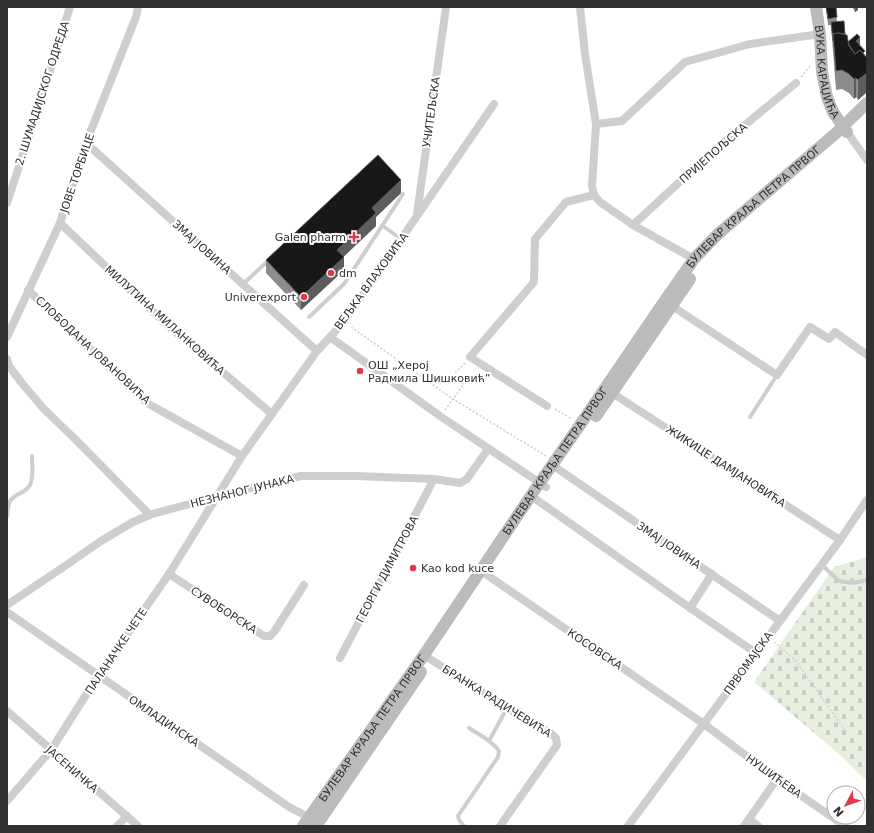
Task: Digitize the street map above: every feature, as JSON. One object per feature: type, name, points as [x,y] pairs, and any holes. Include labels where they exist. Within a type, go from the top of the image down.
[{"type":"main road","name":"ВУКА КАРАЏИЋА","points":[[816,7],[820,34],[822,72],[827,97],[833,112],[845,130]]},
{"type":"main road","points":[[845,130],[867,103]]},
{"type":"main road","points":[[845,130],[867,114]]},
{"type":"main road","name":"БУЛЕВАР КРАЉА ПЕТРА ПРВОГ","points":[[314,824],[424,655],[543,485],[580,425],[694,259],[718,234],[845,130]]},
{"type":"main road","name":"БУЛЕВАР КРАЉА ПЕТРА ПРВОГ","points":[[556,465],[612,393],[703,260],[733,230],[845,130]]},
{"type":"main road","name":"БУЛЕВАР КРАЉА ПЕТРА ПРВОГ","points":[[314,824],[487,575],[537,500],[543,485]]},
{"type":"street","name":"2. ШУМАДИЈСКОГ ОДРЕДА","points":[[7,203],[70,7]]},
{"type":"street","name":"ЈОВЕ ТОРБИЦЕ","points":[[7,337],[60,223],[86,143],[136,18],[138,7]]},
{"type":"street","name":"УЧИТЕЉСКА","points":[[417,216],[446,7]]},
{"type":"street","points":[[580,7],[585,54],[596,124],[592,186],[594,195],[600,202],[633,225],[694,259]]},
{"type":"street","points":[[596,124],[622,120],[685,62],[750,44],[820,34]]},
{"type":"street","name":"ПРИЈЕПОЉСКА","points":[[633,225],[712,152],[796,83]]},
{"type":"street","name":"ВЕЉКА ВЛАХОВИЋА","points":[[217,496],[242,456],[317,351],[344,322],[494,104]]},
{"type":"street","points":[[845,130],[867,160]]},
{"type":"street","name":"ЗМАЈ ЈОВИНА","points":[[86,143],[317,351]]},
{"type":"street","points":[[547,406],[470,357],[534,282],[535,239],[566,202],[594,195]]},
{"type":"street","name":"МИЛУТИНА МИЛАНКОВИЋА","points":[[60,223],[165,323],[272,414]]},
{"type":"street","name":"СЛОБОДАНА ЈОВАНОВИЋА","points":[[28,290],[147,403],[242,456]]},
{"type":"street","points":[[672,306],[777,375],[810,327],[829,340],[835,332],[867,355]]},
{"type":"street","points":[[330,337],[440,416],[543,485]]},
{"type":"street","points":[[7,359],[9,366],[43,408],[150,515]]},
{"type":"street","name":"ЖИКИЦЕ ДАМЈАНОВИЋА","points":[[612,393],[840,540]]},
{"type":"street","name":"НЕЗНАНОГ ЈУНАКА","points":[[7,605],[101,541],[133,522],[150,515],[217,496],[301,476],[355,476],[434,479],[460,483],[467,479],[488,449]]},
{"type":"street","name":"ЗМАЈ ЈОВИНА","points":[[556,465],[780,621]]},
{"type":"street","name":"ГЕОРГИ ДИМИТРОВА","points":[[340,658],[434,479]]},
{"type":"street","name":"ПАЛАНАЧКЕ ЧЕТЕ","points":[[7,801],[51,750],[98,676],[169,574],[217,496]]},
{"type":"street","points":[[537,500],[756,653]]},
{"type":"street","name":"ПРВОМАЈСКА","points":[[628,826],[840,540],[867,500]]},
{"type":"street","name":"СУВОБОРСКА","points":[[169,574],[264,636],[270,636],[274,632],[304,585]]},
{"type":"street","points":[[690,608],[712,574]]},
{"type":"street","name":"КОСОВСКА","points":[[487,575],[704,724]]},
{"type":"street","name":"ОМЛАДИНСКА","points":[[7,612],[314,824]]},
{"type":"street","name":"БРАНКА РАДИЧЕВИЋА","points":[[430,659],[507,708],[550,732],[556,738],[556,745],[500,826]]},
{"type":"street","name":"ЈАСЕНИЧКА","points":[[7,711],[138,826]]},
{"type":"street","name":"НУШИЋЕВА","points":[[704,724],[776,779],[845,826]]},
{"type":"street","points":[[758,826],[747,823],[776,779]]},
{"type":"street","points":[[117,826],[127,816]]},
{"type":"lane","points":[[309,317],[344,284],[403,194]]},
{"type":"lane","points":[[383,226],[402,239]]},
{"type":"lane","points":[[243,284],[271,258]]},
{"type":"lane","points":[[750,417],[777,375]]},
{"type":"lane","points":[[7,516],[8,501],[14,496],[24,492],[29,486],[32,478],[32,456]]},
{"type":"lane","points":[[822,564],[839,581],[853,583],[867,580]]},
{"type":"lane","points":[[489,741],[507,708]]},
{"type":"lane","points":[[464,826],[459,820],[458,816],[498,757],[499,751],[489,741],[469,728]]},
{"type":"path","points":[[796,83],[812,64]]},
{"type":"path","points":[[344,322],[453,399],[556,465]]},
{"type":"path","points":[[440,416],[464,384],[454,374],[470,357]]},
{"type":"path","points":[[547,406],[557,410],[580,425]]},
{"type":"path","points":[[768,636],[795,660],[845,730]]},
{"type":"green space","points":[[867,557],[867,781],[839,754],[754,682],[834,567]]},
{"type":"building","points":[[826,7],[836,7],[837,17],[828,19]]},
{"type":"building","points":[[844,21],[845,34],[833,34],[833,41],[831,22]]},
{"type":"building","points":[[838,33],[847,35],[849,46],[855,54],[860,50],[867,58],[867,73],[858,80],[856,78],[854,79],[842,70],[836,71],[833,34]]},
{"type":"building","points":[[857,34],[860,37],[856,41],[865,51],[863,53],[860,50],[855,54],[848,42]]},
{"type":"building","points":[[378,155],[401,180],[372,208],[376,213],[337,250],[344,257],[301,297],[266,260]]},
{"type":"place","name":"Galen pharm","points":[[354,237]]},
{"type":"place","name":"dm","points":[[331,273]]},
{"type":"place","name":"Univerexport","points":[[304,297]]},
{"type":"place","name":"ОШ „Херој Радмила Шишковић”","points":[[360,371]]},
{"type":"place","name":"Kao kod kuce","points":[[413,568]]}]
